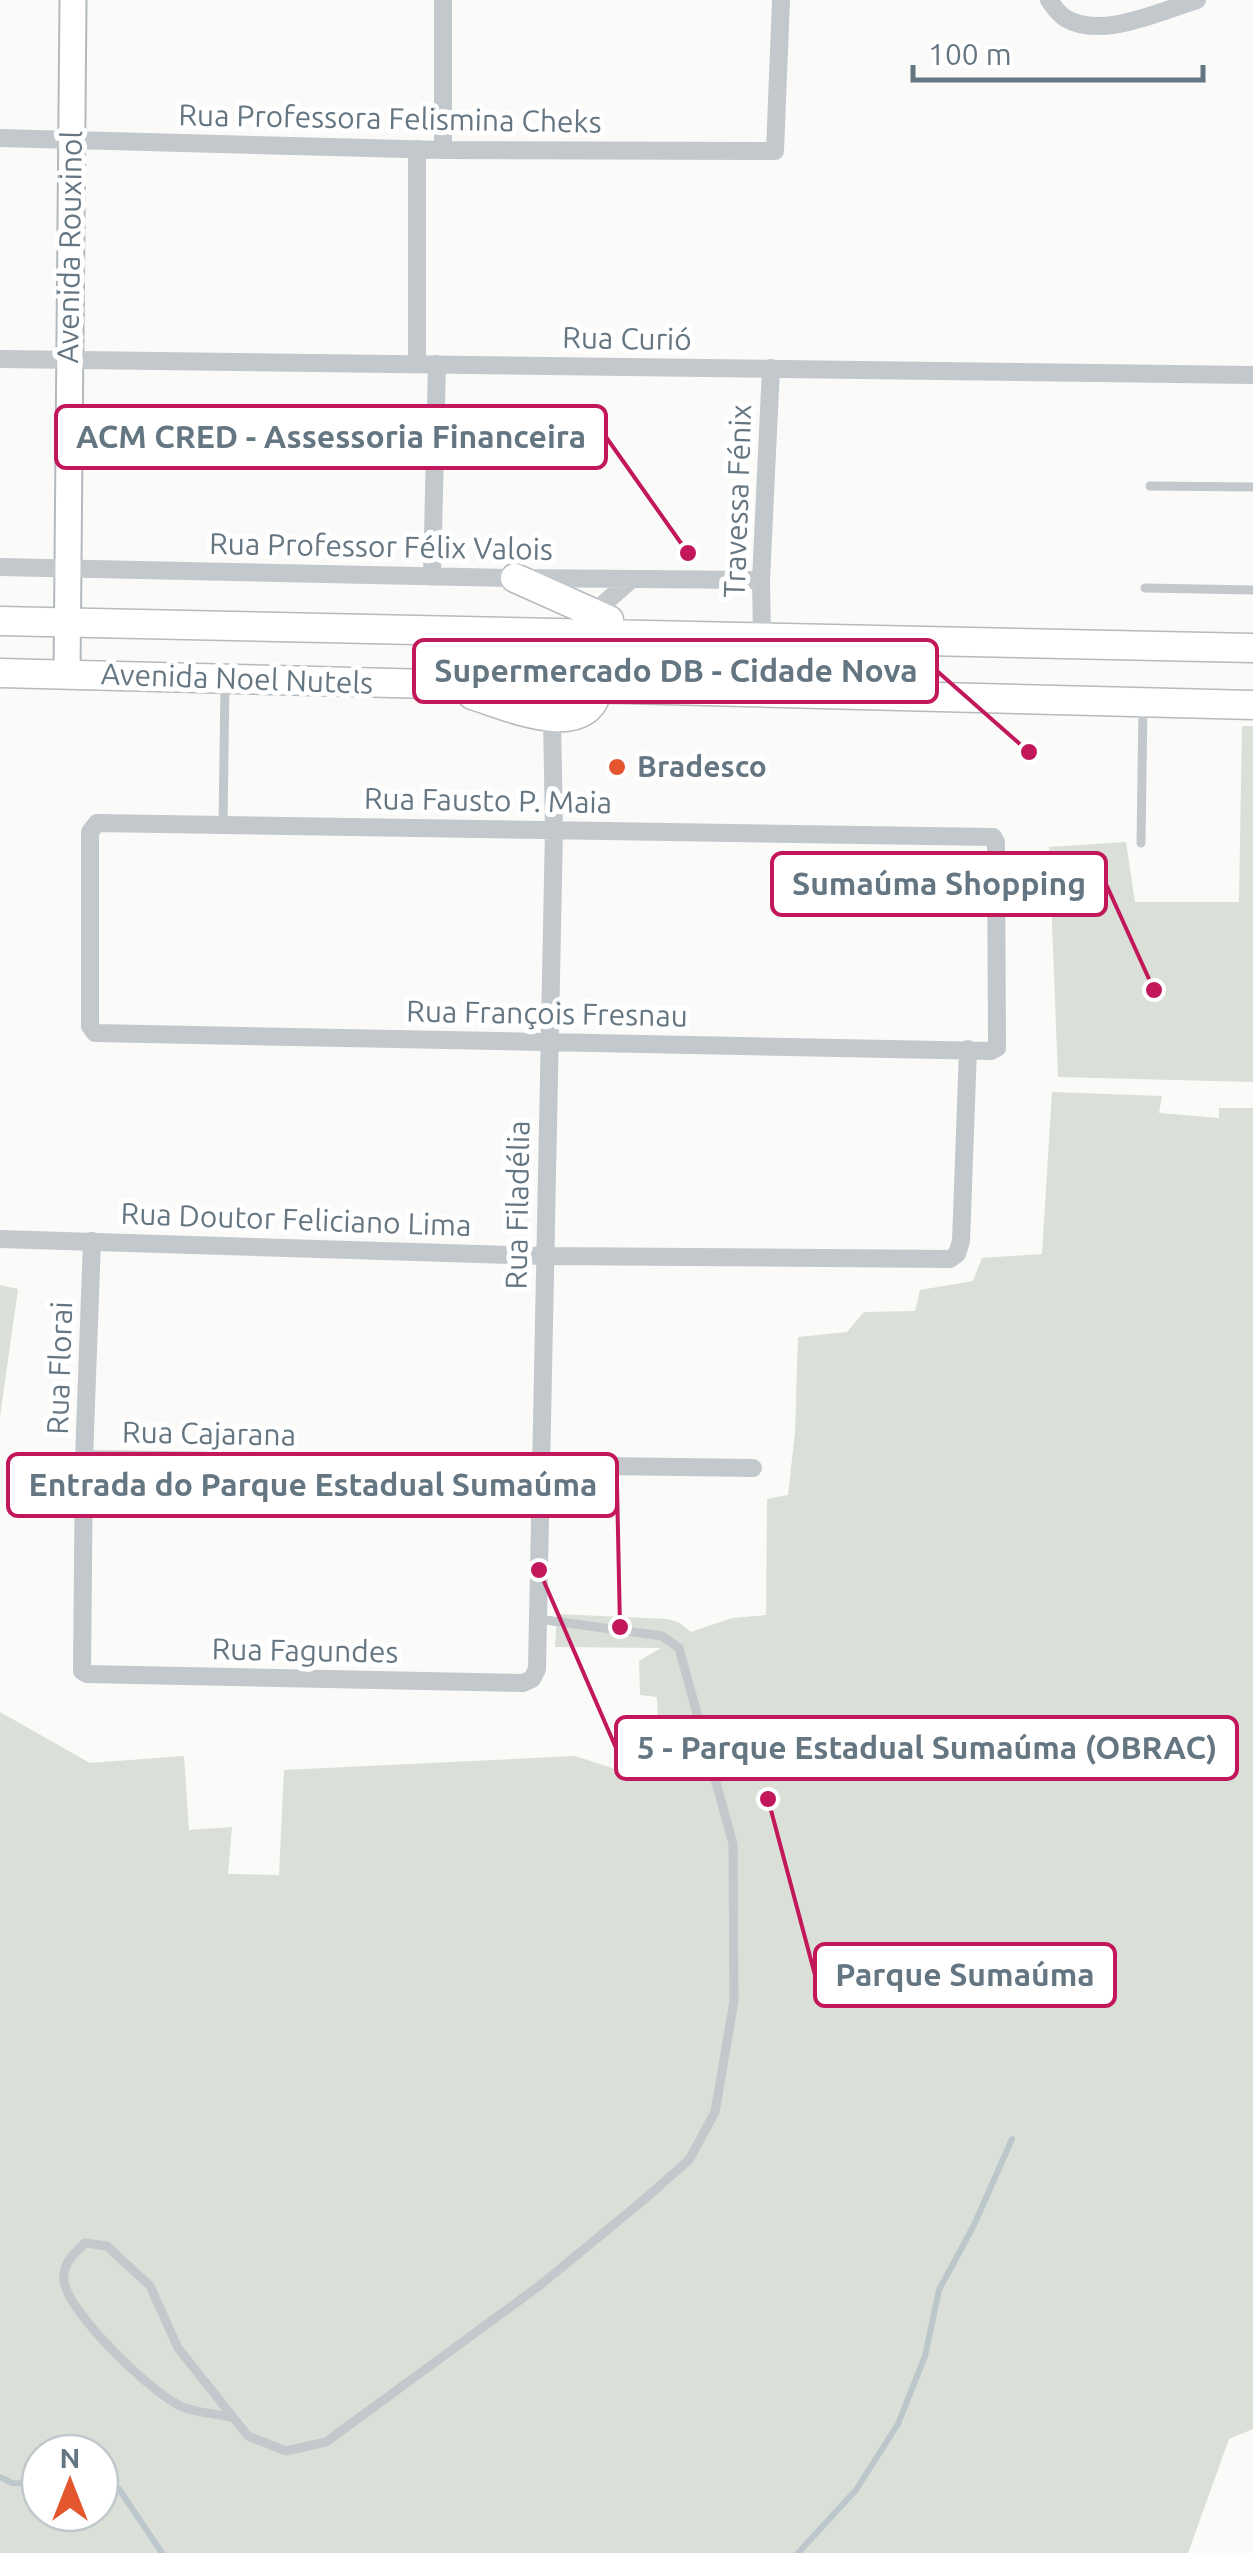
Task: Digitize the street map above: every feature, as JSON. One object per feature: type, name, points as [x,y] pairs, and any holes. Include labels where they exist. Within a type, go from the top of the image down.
[{"type":"main road","points":[[442,685],[552,720],[583,710],[593,702],[598,690],[599,660],[592,623],[515,578]]},
{"type":"main road","name":"Avenida Noel Nutels","points":[[0,620],[592,623],[638,634],[1253,648]]},
{"type":"main road","name":"Avenida Noel Nutels","points":[[0,672],[1253,706]]},
{"type":"street","name":"Avenida Rouxinol","points":[[67,675],[73,0]]},
{"type":"street","points":[[443,0],[443,150]]},
{"type":"street","name":"Rua Professora Felismina Cheks","points":[[0,138],[443,150],[769,152],[778,148],[780,0]]},
{"type":"street","points":[[1049,0],[1063,17],[1090,27],[1197,0]]},
{"type":"street","points":[[417,149],[417,364]]},
{"type":"street","name":"Rua Curió","points":[[0,359],[1253,375]]},
{"type":"street","points":[[432,576],[438,364]]},
{"type":"street","name":"Travessa Fénix","points":[[762,637],[771,368]]},
{"type":"street","name":"Rua Professor Félix Valois","points":[[0,567],[761,580]]},
{"type":"street","points":[[592,623],[632,579]]},
{"type":"street","name":"Rua Filadélia","points":[[523,1683],[532,1680],[537,1669],[554,830],[552,720]]},
{"type":"street","name":"Rua Fausto P. Maia","points":[[96,1032],[90,1026],[90,832],[97,823],[993,837],[997,1048]]},
{"type":"street","name":"Rua François Fresnau","points":[[96,1032],[991,1051],[997,1048]]},
{"type":"street","name":"Rua Doutor Feliciano Lima","points":[[0,1238],[546,1256],[950,1259],[957,1254],[961,1242],[968,1048]]},
{"type":"street","name":"Rua Florai","points":[[87,1674],[80,1666],[92,1242]]},
{"type":"street","name":"Rua Cajarana","points":[[84,1459],[753,1468]]},
{"type":"street","name":"Rua Fagundes","points":[[87,1674],[523,1683]]},
{"type":"lane","points":[[1150,486],[1253,488]]},
{"type":"lane","points":[[1144,588],[1253,590]]},
{"type":"lane","points":[[223,825],[225,679]]},
{"type":"lane","points":[[1141,843],[1142,703]]},
{"type":"lane","points":[[231,2417],[184,2408],[147,2386],[82,2315],[64,2284],[66,2261],[86,2243],[107,2246],[150,2286],[178,2348],[248,2436],[286,2451],[326,2442],[539,2286],[640,2204],[689,2160],[715,2112],[734,2001],[733,1844],[679,1648],[662,1636],[538,1620]]},
{"type":"shaded area","points":[[1242,726],[1253,726],[1253,1082],[1058,1077],[1049,847],[1126,842],[1135,902],[1239,902]]},
{"type":"shaded area","points":[[1052,1092],[1162,1096],[1159,1113],[1219,1118],[1219,1108],[1253,1108],[1253,2429],[1229,2439],[1188,2553],[0,2553],[0,1712],[90,1763],[184,1756],[189,1830],[232,1827],[228,1874],[279,1875],[284,1770],[575,1756],[615,1769],[658,1729],[657,1697],[640,1695],[639,1661],[661,1648],[555,1647],[557,1614],[667,1619],[691,1632],[732,1618],[766,1615],[767,1499],[788,1495],[795,1432],[798,1337],[847,1332],[864,1312],[915,1311],[920,1290],[973,1281],[982,1258],[1042,1254]]},
{"type":"shaded area","points":[[0,1285],[18,1289],[0,1417]]},
{"type":"waterway","points":[[798,2553],[856,2490],[898,2424],[925,2356],[939,2290],[974,2225],[1012,2139]]},
{"type":"waterway","points":[[0,2477],[20,2483]]},
{"type":"waterway","points":[[120,2490],[162,2553]]},
{"type":"place","name":"ACM CRED - Assessoria Financeira","points":[[688,553]]},
{"type":"place","name":"Supermercado DB - Cidade Nova","points":[[1029,752]]},
{"type":"place","name":"Bradesco","points":[[617,767]]},
{"type":"place","name":"Sumaúma Shopping","points":[[1154,990]]},
{"type":"place","name":"5 - Parque Estadual Sumaúma (OBRAC)","points":[[539,1570]]},
{"type":"place","name":"Entrada do Parque Estadual Sumaúma","points":[[620,1627]]},
{"type":"place","name":"Parque Sumaúma","points":[[768,1799]]}]
